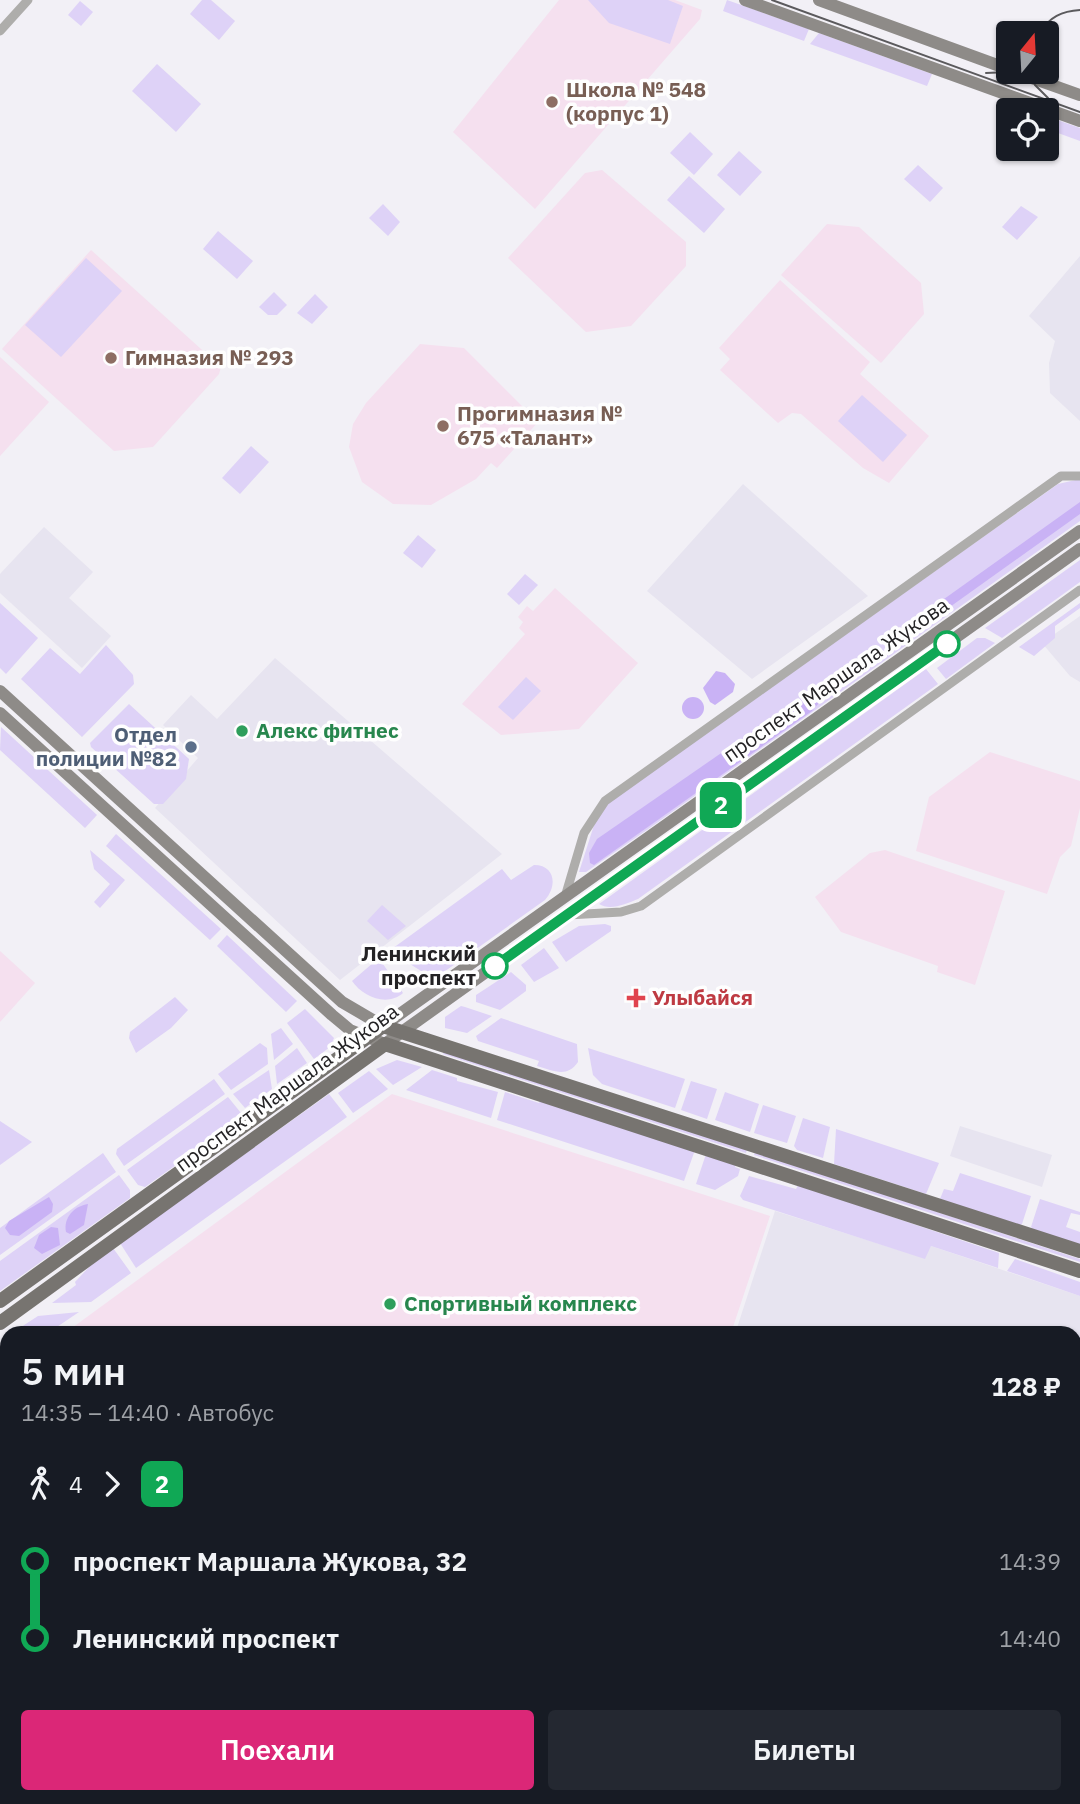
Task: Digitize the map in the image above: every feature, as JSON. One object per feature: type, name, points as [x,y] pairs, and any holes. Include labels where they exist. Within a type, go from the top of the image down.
[{"type":"main road","points":[[745,0],[1080,121]]},
{"type":"main road","points":[[819,0],[996,65]]},
{"type":"main road","points":[[1048,84],[1080,95]]},
{"type":"main road","name":"проспект Маршала Жукова","points":[[0,1301],[365,1038],[1080,531]]},
{"type":"main road","name":"проспект Маршала Жукова","points":[[0,1323],[403,1031],[1080,549]]},
{"type":"main road","points":[[0,691],[342,1002],[383,1026],[1080,1251]]},
{"type":"main road","points":[[0,713],[331,1015],[365,1038],[1080,1271]]},
{"type":"street","points":[[0,32],[28,0]]},
{"type":"street","points":[[565,897],[584,834],[605,801],[1061,476],[1080,476]]},
{"type":"street","points":[[568,915],[621,912],[641,906],[1080,590]]},
{"type":"shaded area","points":[[202,0],[211,0],[235,21],[219,40],[190,14]]},
{"type":"shaded area","name":"Школа № 548 (корпус 1)","points":[[559,0],[675,0],[702,10],[700,19],[535,209],[453,132]]},
{"type":"shaded area","points":[[588,0],[668,0],[683,6],[670,44],[609,23]]},
{"type":"shaded area","points":[[727,0],[809,29],[804,41],[723,11]]},
{"type":"shaded area","points":[[80,1],[93,12],[81,26],[68,15]]},
{"type":"shaded area","points":[[819,33],[932,74],[927,86],[810,44]]},
{"type":"shaded area","points":[[157,64],[201,104],[176,132],[132,91]]},
{"type":"shaded area","points":[[1059,121],[1080,128],[1080,141],[1059,133]]},
{"type":"shaded area","points":[[690,132],[713,154],[694,175],[670,153]]},
{"type":"shaded area","points":[[739,151],[762,172],[740,196],[717,175]]},
{"type":"shaded area","points":[[918,165],[943,188],[930,202],[904,179]]},
{"type":"shaded area","points":[[602,170],[686,242],[686,266],[631,326],[586,332],[508,258],[585,173]]},
{"type":"shaded area","points":[[689,176],[725,209],[704,233],[667,200]]},
{"type":"shaded area","points":[[383,204],[400,222],[388,236],[369,218]]},
{"type":"shaded area","points":[[1021,206],[1038,217],[1017,240],[1002,227]]},
{"type":"shaded area","points":[[827,224],[859,227],[921,283],[924,314],[881,363],[781,275]]},
{"type":"shaded area","points":[[218,231],[253,261],[237,279],[203,249]]},
{"type":"shaded area","name":"Гимназия № 293","points":[[91,250],[221,367],[219,374],[153,447],[114,451],[2,349]]},
{"type":"shaded area","points":[[1080,256],[1080,421],[1050,393],[1049,363],[1055,341],[1029,316]]},
{"type":"shaded area","points":[[86,258],[122,291],[61,357],[25,325]]},
{"type":"shaded area","points":[[780,280],[870,362],[860,374],[929,436],[889,483],[863,468],[801,414],[792,413],[778,423],[720,370],[730,359],[719,348]]},
{"type":"shaded area","points":[[274,292],[287,305],[277,315],[268,315],[259,307]]},
{"type":"shaded area","points":[[315,294],[328,307],[312,324],[297,313]]},
{"type":"shaded area","name":"Прогимназия № 675 «Талант»","points":[[420,344],[464,348],[538,422],[497,468],[491,463],[476,479],[431,505],[393,504],[362,482],[349,447],[353,424],[366,403]]},
{"type":"shaded area","points":[[0,357],[49,402],[0,456]]},
{"type":"shaded area","points":[[862,395],[907,435],[883,462],[838,421]]},
{"type":"shaded area","points":[[251,446],[269,462],[240,494],[222,478]]},
{"type":"shaded area","points":[[1080,479],[1080,521],[647,830],[586,872],[579,872],[595,822],[608,803],[1058,484]]},
{"type":"shaded area","points":[[743,484],[868,596],[752,679],[647,591]]},
{"type":"shaded area","points":[[1080,502],[1080,514],[926,624],[930,609]]},
{"type":"shaded area","points":[[44,527],[93,572],[69,598],[111,636],[82,668],[0,593],[0,574]]},
{"type":"shaded area","points":[[418,535],[436,550],[422,568],[403,553]]},
{"type":"shaded area","points":[[1080,560],[1080,582],[1002,638],[985,628]]},
{"type":"shaded area","points":[[525,574],[538,585],[519,605],[507,594]]},
{"type":"shaded area","points":[[555,588],[638,663],[579,729],[501,735],[462,704],[525,634],[519,628],[523,622],[518,617],[527,606],[533,611]]},
{"type":"shaded area","points":[[0,603],[38,638],[6,674],[0,668]]},
{"type":"shaded area","points":[[1080,603],[1080,608],[1055,626],[1055,638],[1034,656],[1019,647]]},
{"type":"shaded area","points":[[1080,616],[1080,682],[1070,676],[1042,643]]},
{"type":"shaded area","points":[[977,638],[985,638],[995,643],[946,679],[937,668]]},
{"type":"shaded area","points":[[106,645],[133,675],[134,684],[82,737],[21,679],[50,648],[80,674]]},
{"type":"shaded area","points":[[275,658],[502,854],[340,980],[155,808],[198,758],[163,725],[191,695],[217,719]]},
{"type":"shaded area","points":[[926,669],[938,684],[638,899],[613,907],[599,904]]},
{"type":"shaded area","points":[[716,671],[725,673],[735,684],[733,692],[715,705],[710,702],[703,688]]},
{"type":"shaded area","points":[[526,677],[541,691],[513,720],[498,707]]},
{"type":"shaded area","points":[[808,693],[817,696],[819,703],[812,711],[594,865],[590,863],[589,853],[597,839]]},
{"type":"shaded area","points":[[693,697],[703,704],[704,708],[697,718],[693,719],[683,712],[682,708],[689,698]]},
{"type":"shaded area","points":[[129,704],[189,759],[186,779],[163,804],[154,804],[91,747],[90,743]]},
{"type":"shaded area","points":[[1,727],[97,815],[85,828],[0,750]]},
{"type":"shaded area","points":[[990,752],[1080,781],[1080,808],[1071,846],[1060,857],[1047,894],[916,851],[929,797]]},
{"type":"shaded area","points":[[116,834],[221,929],[210,940],[106,846]]},
{"type":"shaded area","points":[[90,850],[125,880],[100,908],[94,902],[110,884],[94,869]]},
{"type":"shaded area","points":[[885,850],[1005,891],[975,985],[937,972],[938,966],[841,932],[815,897],[870,853]]},
{"type":"shaded area","points":[[534,865],[547,869],[552,878],[553,883],[545,900],[434,979],[389,951],[502,869],[511,880]]},
{"type":"shaded area","points":[[382,905],[406,926],[388,940],[367,921]]},
{"type":"shaded area","points":[[579,926],[611,926],[611,931],[566,962],[552,942]]},
{"type":"shaded area","points":[[227,935],[297,1001],[286,1012],[217,946]]},
{"type":"shaded area","points":[[544,948],[559,968],[534,982],[521,965]]},
{"type":"shaded area","points":[[0,951],[35,983],[0,1022]]},
{"type":"shaded area","points":[[373,963],[383,964],[403,993],[383,1000],[369,996],[357,987],[352,981]]},
{"type":"shaded area","points":[[511,972],[526,985],[526,991],[500,1010],[476,1002],[476,995]]},
{"type":"shaded area","points":[[175,997],[188,1010],[171,1028],[136,1053],[129,1038],[130,1032]]},
{"type":"shaded area","points":[[461,1006],[492,1016],[467,1033],[445,1028],[445,1017]]},
{"type":"shaded area","points":[[305,1009],[334,1038],[330,1047],[314,1059],[287,1023]]},
{"type":"shaded area","points":[[501,1018],[577,1044],[578,1062],[565,1072],[555,1071],[537,1066],[539,1061],[478,1041],[476,1036]]},
{"type":"shaded area","points":[[281,1028],[293,1044],[274,1060],[271,1034]]},
{"type":"shaded area","points":[[260,1043],[267,1048],[268,1064],[231,1090],[218,1074]]},
{"type":"shaded area","points":[[297,1048],[307,1063],[277,1084],[275,1066]]},
{"type":"shaded area","points":[[588,1048],[685,1079],[675,1108],[602,1084],[593,1075]]},
{"type":"shaded area","points":[[444,1051],[747,1149],[746,1153],[443,1054]]},
{"type":"shaded area","points":[[397,1060],[422,1067],[393,1085],[376,1069]]},
{"type":"shaded area","points":[[269,1070],[272,1089],[245,1108],[233,1094]]},
{"type":"shaded area","points":[[432,1070],[457,1078],[457,1081],[498,1092],[491,1118],[406,1090]]},
{"type":"shaded area","points":[[369,1071],[388,1089],[353,1113],[338,1093]]},
{"type":"shaded area","points":[[214,1079],[225,1094],[124,1166],[116,1154],[117,1149]]},
{"type":"shaded area","points":[[691,1081],[717,1089],[707,1119],[681,1110]]},
{"type":"shaded area","points":[[505,1092],[539,1103],[541,1099],[695,1150],[684,1181],[497,1120]]},
{"type":"shaded area","points":[[725,1092],[759,1104],[750,1132],[715,1120]]},
{"type":"shaded area","points":[[329,1094],[347,1117],[136,1268],[120,1243]]},
{"type":"shaded area","points":[[392,1094],[770,1216],[733,1326],[75,1326]]},
{"type":"shaded area","points":[[228,1097],[241,1113],[235,1117],[238,1121],[145,1187],[138,1185],[127,1170]]},
{"type":"shaded area","points":[[763,1105],[796,1116],[787,1143],[754,1133]]},
{"type":"shaded area","points":[[803,1118],[830,1127],[823,1158],[797,1150],[794,1146]]},
{"type":"shaded area","points":[[0,1121],[32,1142],[0,1165]]},
{"type":"shaded area","points":[[960,1126],[1052,1155],[1042,1187],[950,1156]]},
{"type":"shaded area","points":[[836,1129],[939,1163],[926,1194],[834,1164]]},
{"type":"shaded area","points":[[755,1152],[1080,1259],[1080,1262],[754,1155]]},
{"type":"shaded area","points":[[103,1153],[116,1172],[0,1255],[0,1228]]},
{"type":"shaded area","points":[[706,1154],[736,1164],[735,1167],[740,1169],[738,1176],[715,1190],[696,1184]]},
{"type":"shaded area","points":[[960,1173],[1031,1196],[1022,1224],[1018,1226],[940,1199],[944,1189],[953,1191]]},
{"type":"shaded area","points":[[119,1175],[130,1190],[130,1198],[0,1291],[0,1261]]},
{"type":"shaded area","points":[[749,1176],[796,1189],[798,1185],[999,1253],[998,1268],[931,1246],[925,1259],[743,1200],[740,1196]]},
{"type":"shaded area","points":[[49,1197],[53,1204],[52,1212],[19,1236],[10,1235],[5,1228],[9,1221]]},
{"type":"shaded area","points":[[1040,1199],[1080,1212],[1080,1215],[1071,1213],[1066,1227],[1080,1232],[1080,1245],[1034,1231],[1031,1227]]},
{"type":"shaded area","points":[[88,1204],[84,1225],[70,1234],[66,1232],[66,1222],[71,1214],[78,1207]]},
{"type":"shaded area","points":[[775,1211],[924,1258],[931,1246],[1080,1296],[1080,1326],[738,1326]]},
{"type":"shaded area","points":[[51,1227],[58,1228],[60,1245],[42,1254],[34,1248],[39,1235]]},
{"type":"shaded area","points":[[113,1248],[131,1273],[91,1302],[52,1303],[76,1285],[75,1282],[92,1264]]},
{"type":"shaded area","points":[[1015,1259],[1080,1282],[1080,1296],[1007,1271]]},
{"type":"shaded area","points":[[79,1312],[58,1326],[23,1326],[38,1316]]},
{"type":"tram line","points":[[772,0],[1080,112]]},
{"type":"tram line","points":[[1051,21],[1067,12],[1080,10]]},
{"type":"tram line","points":[[986,73],[996,73]]},
{"type":"tram line","points":[[1035,84],[1048,98]]},
{"type":"bus line","name":"2","points":[[495,966],[947,644]]},
{"type":"place","name":"Школа № 548 (корпус 1)","points":[[552,102]]},
{"type":"place","name":"Гимназия № 293","points":[[111,358]]},
{"type":"place","name":"Прогимназия № 675 «Талант»","points":[[443,426]]},
{"type":"place","name":"Алекс фитнес","points":[[242,731]]},
{"type":"place","name":"Отдел полиции №82","points":[[191,747]]},
{"type":"place","name":"Ленинский проспект","points":[[495,966]]},
{"type":"place","name":"Улыбайся","points":[[636,998]]},
{"type":"place","name":"Спортивный комплекс","points":[[390,1304]]}]
